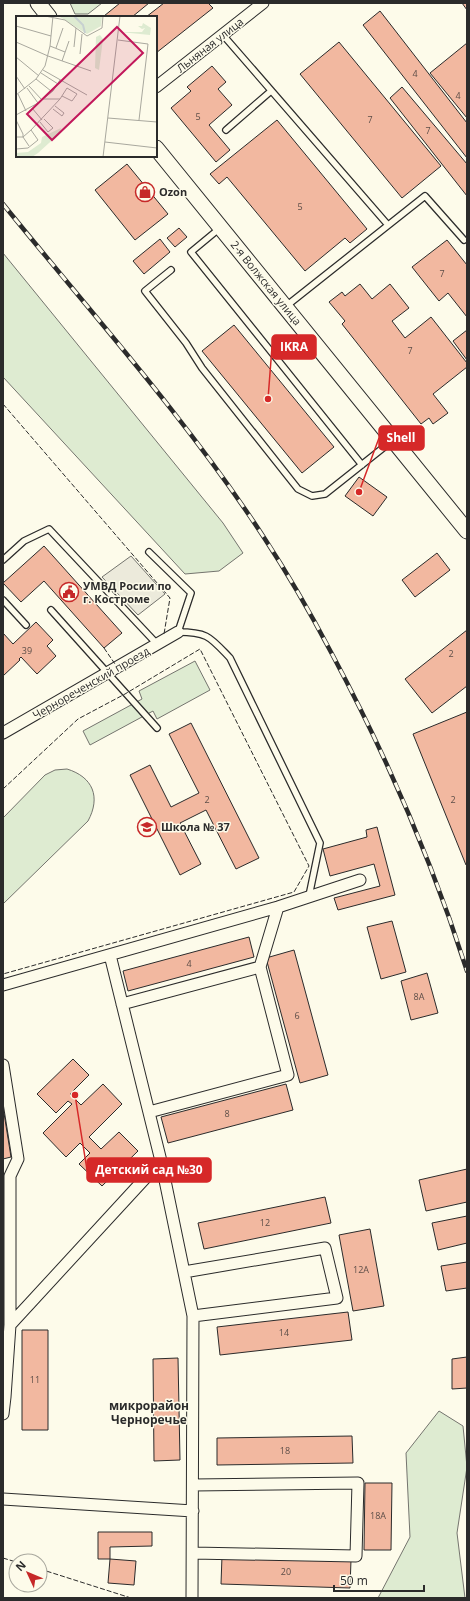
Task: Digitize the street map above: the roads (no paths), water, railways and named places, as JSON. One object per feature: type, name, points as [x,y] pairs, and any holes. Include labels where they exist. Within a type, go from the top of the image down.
[{"type":"street","points":[[38,3],[48,16]]},
{"type":"street","name":"Льняная улица","points":[[157,86],[263,3]]},
{"type":"street","name":"2-я Волжская улица","points":[[157,149],[467,531]]},
{"type":"street","name":"Чернореченский проезд","points":[[3,733],[178,632]]},
{"type":"street","points":[[3,985],[278,906],[360,880]]},
{"type":"street","points":[[149,1112],[288,1075],[260,967],[278,906]]},
{"type":"street","points":[[110,955],[161,1161],[193,1316],[192,1598]]},
{"type":"street","points":[[122,1004],[260,967]]},
{"type":"street","points":[[3,1065],[18,1159],[7,1175],[10,1325],[6,1336],[3,1414]]},
{"type":"street","points":[[10,1325],[161,1161]]},
{"type":"street","points":[[184,1272],[325,1248],[337,1298],[193,1316]]},
{"type":"street","points":[[193,1485],[358,1483],[356,1556],[193,1553]]},
{"type":"street","points":[[3,1499],[193,1510]]},
{"type":"lane","points":[[223,35],[388,224]]},
{"type":"lane","points":[[226,130],[271,91]]},
{"type":"lane","points":[[285,307],[425,196],[464,240]]},
{"type":"lane","points":[[221,228],[190,252],[362,465]]},
{"type":"lane","points":[[170,270],[145,291],[186,343],[202,368],[298,489],[312,496],[325,494],[393,440]]},
{"type":"lane","points":[[3,560],[24,541],[49,529],[157,644]]},
{"type":"lane","points":[[149,552],[191,594],[178,632],[196,632],[211,637],[230,658],[320,843],[309,896]]},
{"type":"lane","points":[[3,600],[26,625]]},
{"type":"lane","points":[[52,610],[157,728]]},
{"type":"railway","points":[[3,204],[170,408],[233,492],[290,579],[352,692],[407,809],[439,889],[467,971]]},
{"type":"place","name":"Ozon","points":[[145,192]]},
{"type":"place","name":"IKRA","points":[[268,399]]},
{"type":"place","name":"Shell","points":[[359,492]]},
{"type":"place","name":"УМВД Росии по г. Костроме","points":[[69,592]]},
{"type":"place","name":"Школа № 37","points":[[147,827]]},
{"type":"place","name":"Детский сад №30","points":[[75,1095]]},
{"type":"district","name":"микрорайон Черноречье","points":[[149,1413]]}]
